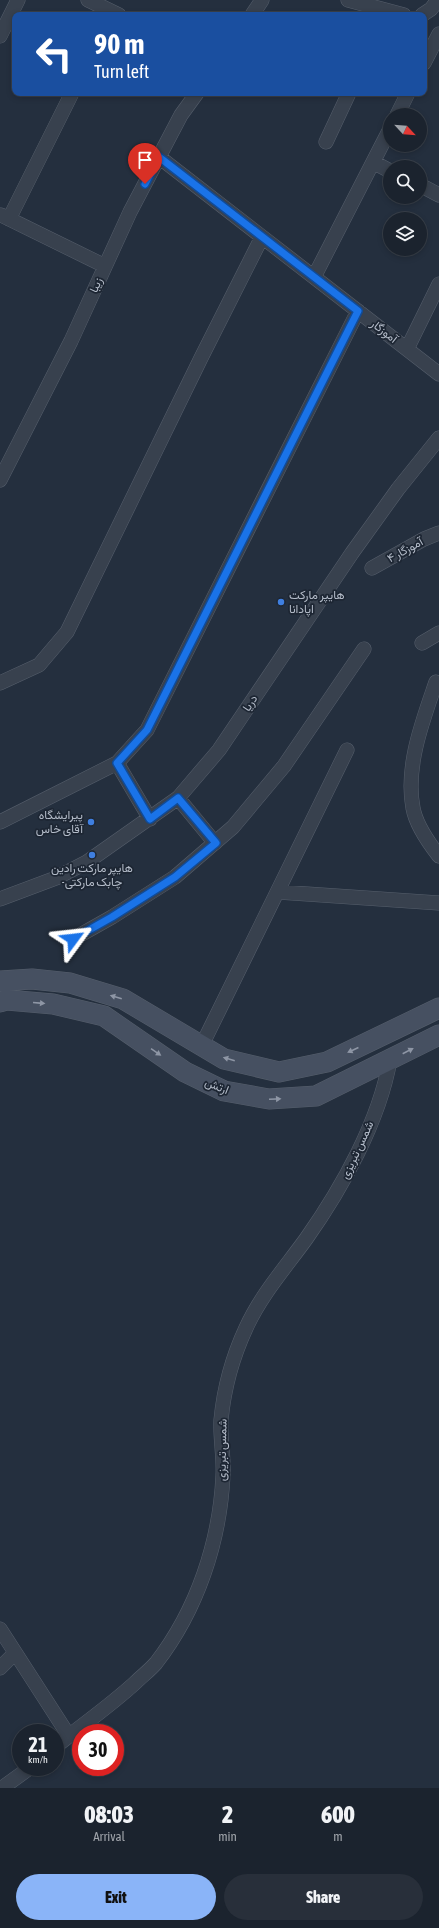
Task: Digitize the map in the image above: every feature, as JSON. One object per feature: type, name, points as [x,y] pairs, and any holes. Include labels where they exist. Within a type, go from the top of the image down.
[{"type":"main road","points":[[0,981],[32,979],[70,983],[123,999],[224,1059],[279,1072],[327,1062],[439,1008]]},
{"type":"main road","name":"ارتش","points":[[0,1002],[7,1000],[53,1004],[104,1016],[185,1072],[224,1091],[269,1099],[316,1096],[439,1035]]},
{"type":"street","points":[[0,36],[18,0]]},
{"type":"street","points":[[88,0],[115,10]]},
{"type":"street","points":[[254,12],[262,0]]},
{"type":"street","points":[[348,0],[384,12]]},
{"type":"street","points":[[426,12],[438,0]]},
{"type":"street","points":[[427,57],[439,34]]},
{"type":"street","points":[[70,96],[4,217],[106,266]]},
{"type":"street","name":"زیبا","points":[[0,480],[70,341],[130,212],[181,114],[195,96]]},
{"type":"street","points":[[326,142],[348,96]]},
{"type":"street","points":[[400,108],[406,96]]},
{"type":"street","points":[[314,277],[383,143]]},
{"type":"street","name":"آموزگار","points":[[159,157],[439,374]]},
{"type":"street","points":[[373,162],[383,167]]},
{"type":"street","points":[[427,189],[439,195]]},
{"type":"street","points":[[0,683],[39,665],[67,632],[262,237]]},
{"type":"street","points":[[407,349],[439,284]]},
{"type":"street","points":[[0,822],[117,763],[147,730],[358,311]]},
{"type":"street","name":"دریا","points":[[0,899],[56,878],[87,862],[178,798],[219,750],[352,553],[402,484],[439,438]]},
{"type":"street","name":"آموزگار ۴","points":[[372,568],[439,533]]},
{"type":"street","points":[[422,643],[439,632]]},
{"type":"street","points":[[73,939],[112,917],[175,877],[233,827],[284,766],[364,649]]},
{"type":"street","points":[[436,682],[418,734],[411,781],[413,808],[421,830],[439,856]]},
{"type":"street","points":[[202,1046],[347,750]]},
{"type":"street","points":[[117,763],[150,819]]},
{"type":"street","points":[[178,798],[216,843]]},
{"type":"street","points":[[278,892],[439,903]]},
{"type":"street","name":"شمس تبریزی","points":[[64,1740],[124,1693],[155,1664],[197,1596],[215,1538],[223,1475],[221,1420],[229,1374],[246,1328],[270,1286],[307,1237],[340,1185],[369,1126],[386,1082],[390,1060]]},
{"type":"street","points":[[0,1629],[69,1736]]},
{"type":"street","points":[[0,1668],[16,1653]]},
{"type":"street","points":[[2,1788],[19,1776]]},
{"type":"place","name":"هایپر مارکت اپادانا","points":[[281,602]]},
{"type":"place","name":"پیرایشگاه آقای خاس","points":[[91,822]]},
{"type":"place","name":"هایپر مارکت رادین -چابک مارکتی","points":[[92,855]]},
{"type":"route","points":[[73,939],[112,917],[175,877],[216,843],[178,798],[150,819],[117,763],[147,730],[358,311],[159,157],[145,184]]}]
